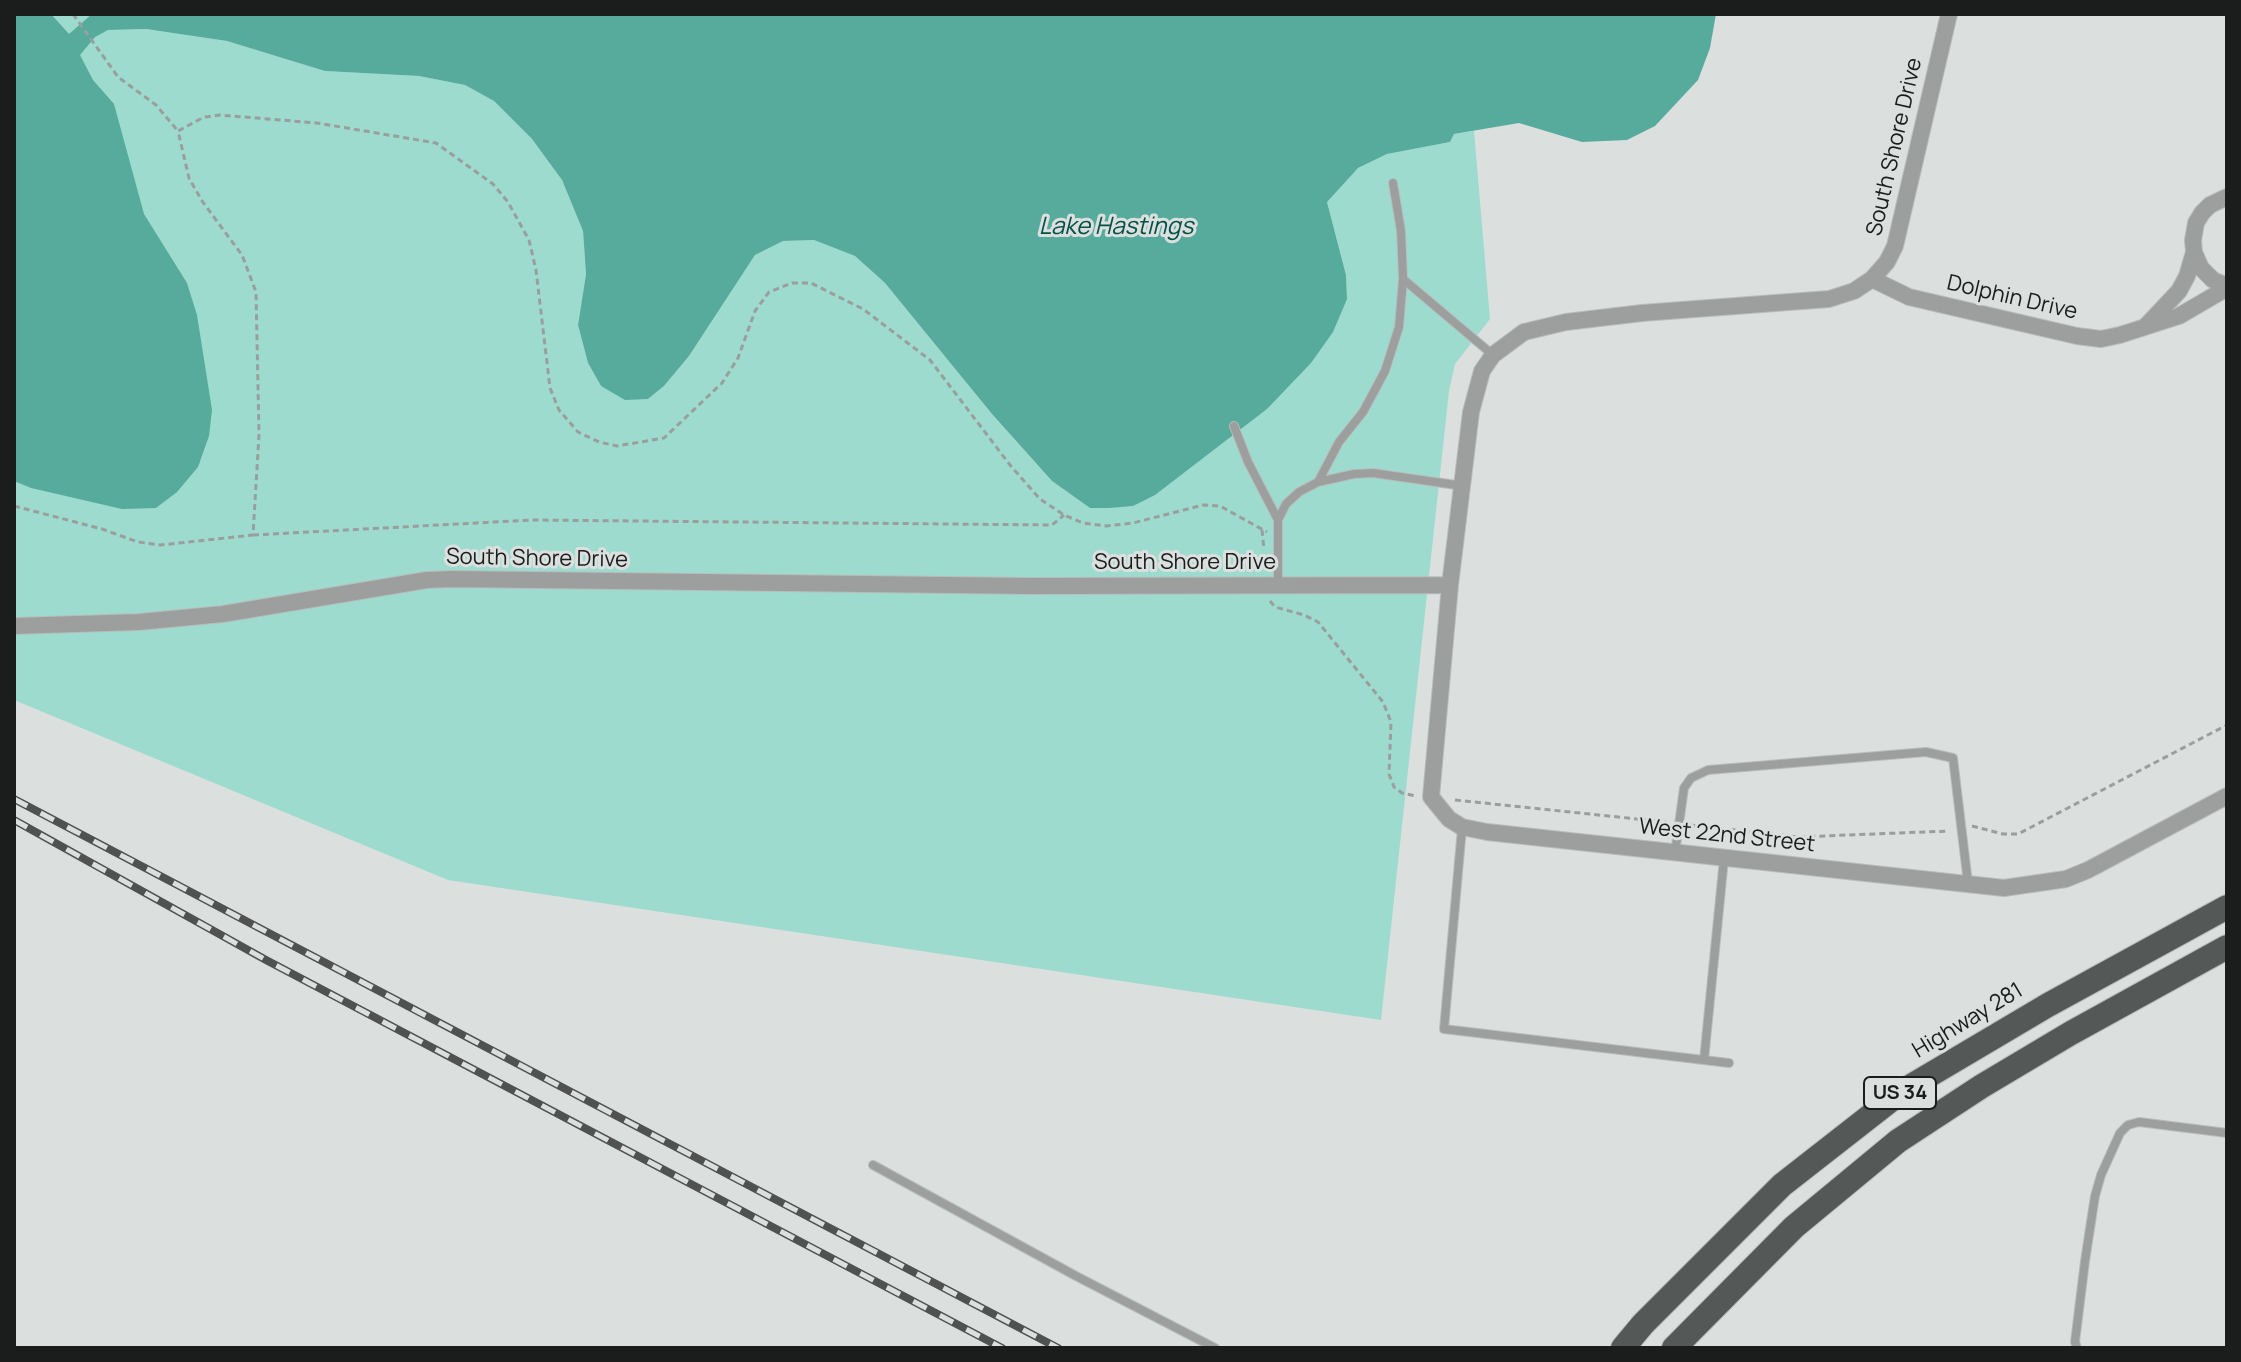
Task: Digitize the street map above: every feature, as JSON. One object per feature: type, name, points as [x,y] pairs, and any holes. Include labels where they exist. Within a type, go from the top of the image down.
[{"type":"highway","name":"Highway 281","points":[[1623,1348],[1652,1314],[1782,1185],[1901,1092],[2048,1005],[2227,907]]},
{"type":"highway","name":"US 34","points":[[1674,1348],[1794,1227],[1898,1141],[1982,1086],[2227,947]]},
{"type":"street","name":"South Shore Drive","points":[[14,626],[139,622],[223,614],[427,580],[452,579],[1029,586],[1450,585],[1476,387],[1493,355],[1524,332],[1566,322],[1829,299],[1854,291],[1872,279],[1887,262],[1895,246],[1949,14]]},
{"type":"street","points":[[2144,327],[2179,291],[2187,276],[2194,252],[2193,235],[2199,218],[2210,205],[2227,197]]},
{"type":"street","name":"Dolphin Drive","points":[[2194,252],[2204,272],[2227,287]]},
{"type":"street","name":"Dolphin Drive","points":[[1872,279],[1909,297],[2101,339],[2179,316],[2227,287]]},
{"type":"street","points":[[1450,585],[1431,797],[1449,819],[1462,827]]},
{"type":"street","name":"West 22nd Street","points":[[1462,827],[1724,859],[2004,888],[2066,879],[2133,848],[2227,796]]},
{"type":"lane","points":[[1318,482],[1339,442],[1363,412],[1385,371],[1399,327],[1403,279],[1401,231],[1393,183]]},
{"type":"lane","points":[[1403,279],[1493,355]]},
{"type":"lane","points":[[1234,426],[1248,462],[1278,520]]},
{"type":"lane","points":[[1278,584],[1278,520],[1286,504],[1299,492],[1318,482],[1373,473],[1463,486]]},
{"type":"lane","points":[[1675,853],[1684,788],[1691,778],[1708,770],[1926,752],[1953,758],[1968,884]]},
{"type":"lane","points":[[1462,827],[1444,1029],[1729,1063]]},
{"type":"lane","points":[[1704,1060],[1724,859]]},
{"type":"lane","points":[[2077,1348],[2081,1288],[2095,1196],[2120,1133],[2128,1125],[2139,1122],[2227,1133]]},
{"type":"lane","points":[[873,1165],[1215,1348]]},
{"type":"path","points":[[73,14],[118,77],[156,105],[178,131],[189,178],[242,255],[256,292],[259,435],[253,535]]},
{"type":"path","points":[[178,131],[204,117],[220,115],[317,123],[436,143],[460,158],[500,193],[529,240],[536,270],[550,388],[559,410],[578,432],[599,442],[617,446],[664,438],[722,383],[738,358],[755,311],[769,292],[792,283],[811,283],[863,309],[930,360],[1010,465],[1040,499],[1064,515],[1083,523],[1106,526],[1133,523],[1203,505],[1220,506],[1277,536]]},
{"type":"path","points":[[14,506],[102,529],[138,542],[161,545],[253,535],[545,520],[1052,525],[1064,515]]},
{"type":"shaded area","points":[[14,14],[92,14],[108,30],[146,29],[227,41],[326,71],[419,76],[465,85],[494,101],[532,139],[562,180],[583,231],[586,274],[578,325],[588,363],[601,386],[648,399],[664,386],[689,356],[755,255],[783,241],[814,240],[855,256],[885,283],[992,414],[1052,481],[1090,508],[1133,506],[1267,409],[1347,299],[1346,275],[1327,202],[1346,178],[1358,168],[1387,154],[1450,142],[1454,134],[1474,131],[1490,319],[1455,364],[1449,391],[1381,1020],[448,880],[14,700]]},
{"type":"water","name":"Lake Hastings","points":[[14,14],[51,14],[69,34],[92,14],[1716,14],[1710,48],[1698,80],[1655,126],[1627,140],[1582,142],[1519,123],[1454,134],[1450,142],[1387,154],[1358,168],[1327,202],[1346,275],[1347,299],[1333,332],[1311,363],[1267,409],[1155,495],[1133,506],[1109,508],[1090,508],[1052,481],[992,414],[885,283],[855,256],[814,240],[783,241],[755,255],[689,356],[664,386],[648,399],[625,400],[601,386],[588,363],[578,325],[586,274],[583,231],[562,180],[532,139],[494,101],[465,85],[419,76],[325,71],[227,41],[146,29],[108,30],[95,37],[80,55],[93,80],[114,104],[144,214],[187,283],[197,315],[212,410],[209,436],[198,467],[177,492],[156,508],[122,509],[31,488],[14,481]]},
{"type":"railway","points":[[14,799],[1058,1348]]},
{"type":"railway","points":[[14,820],[266,960],[1002,1348]]}]
